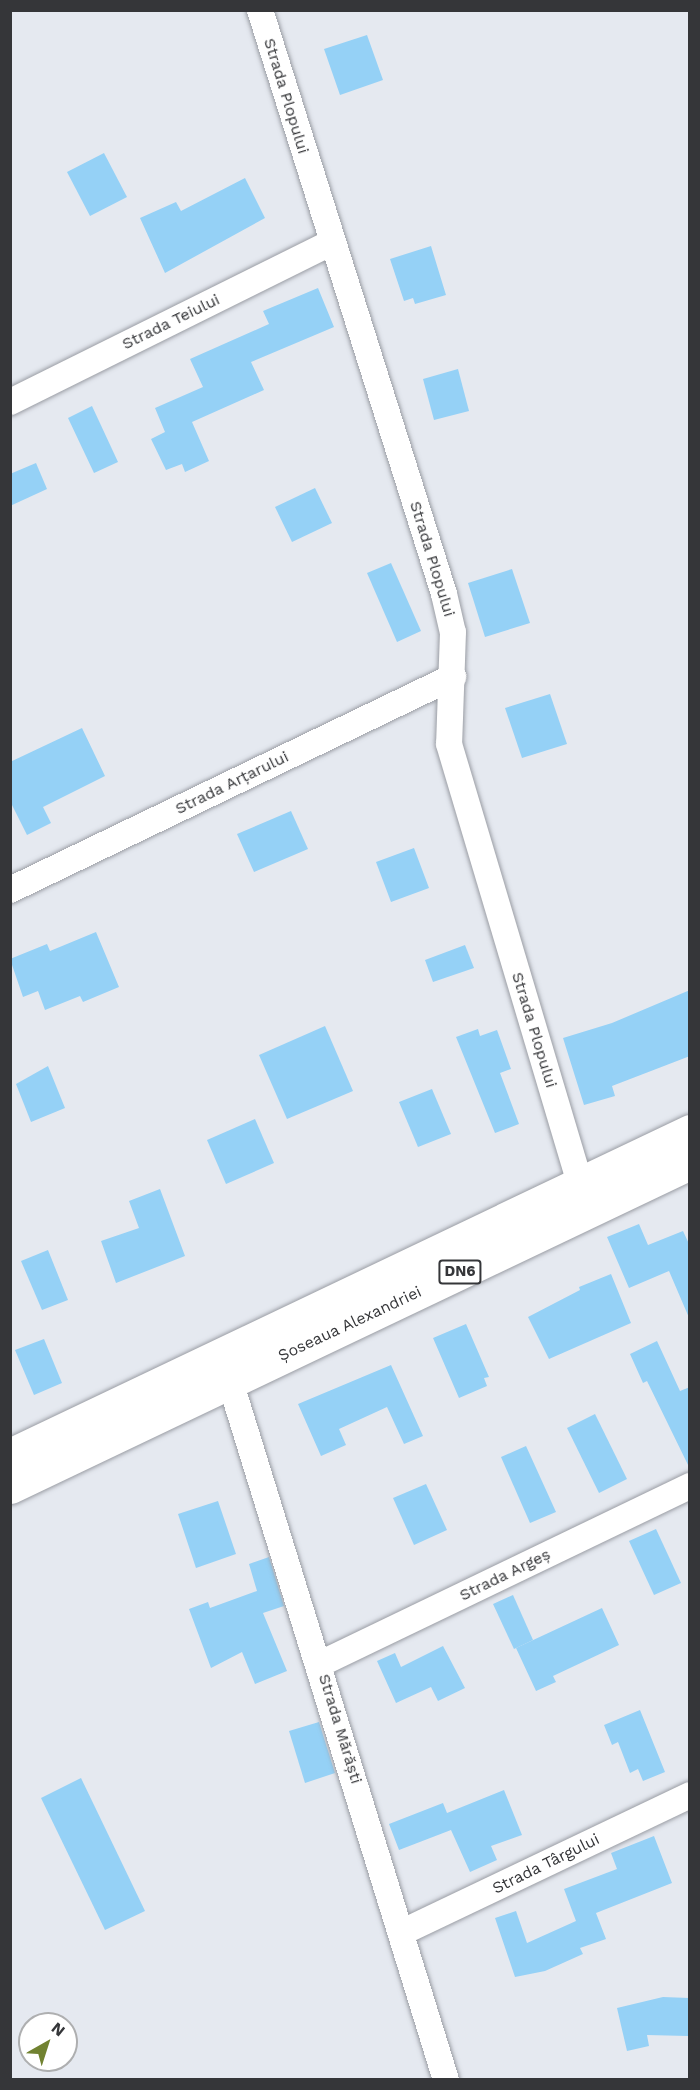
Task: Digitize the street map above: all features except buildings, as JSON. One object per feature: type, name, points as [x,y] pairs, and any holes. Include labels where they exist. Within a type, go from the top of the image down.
[{"type":"highway","name":"Șoseaua Alexandriei","points":[[10,1455],[690,1131]]},
{"type":"highway","name":"Șoseaua Alexandriei","points":[[10,1487],[690,1163]]},
{"type":"street","name":"Strada Plopului","points":[[260,10],[331,243],[444,594],[453,632],[449,744],[580,1184]]},
{"type":"street","name":"Strada Teiului","points":[[10,402],[331,243]]},
{"type":"street","name":"Strada Arțarului","points":[[10,890],[453,677]]},
{"type":"street","name":"Strada Mărăști","points":[[230,1381],[403,1932],[446,2079]]},
{"type":"street","name":"Strada Argeș","points":[[320,1664],[690,1486]]},
{"type":"street","name":"Strada Târgului","points":[[403,1932],[690,1795]]}]
